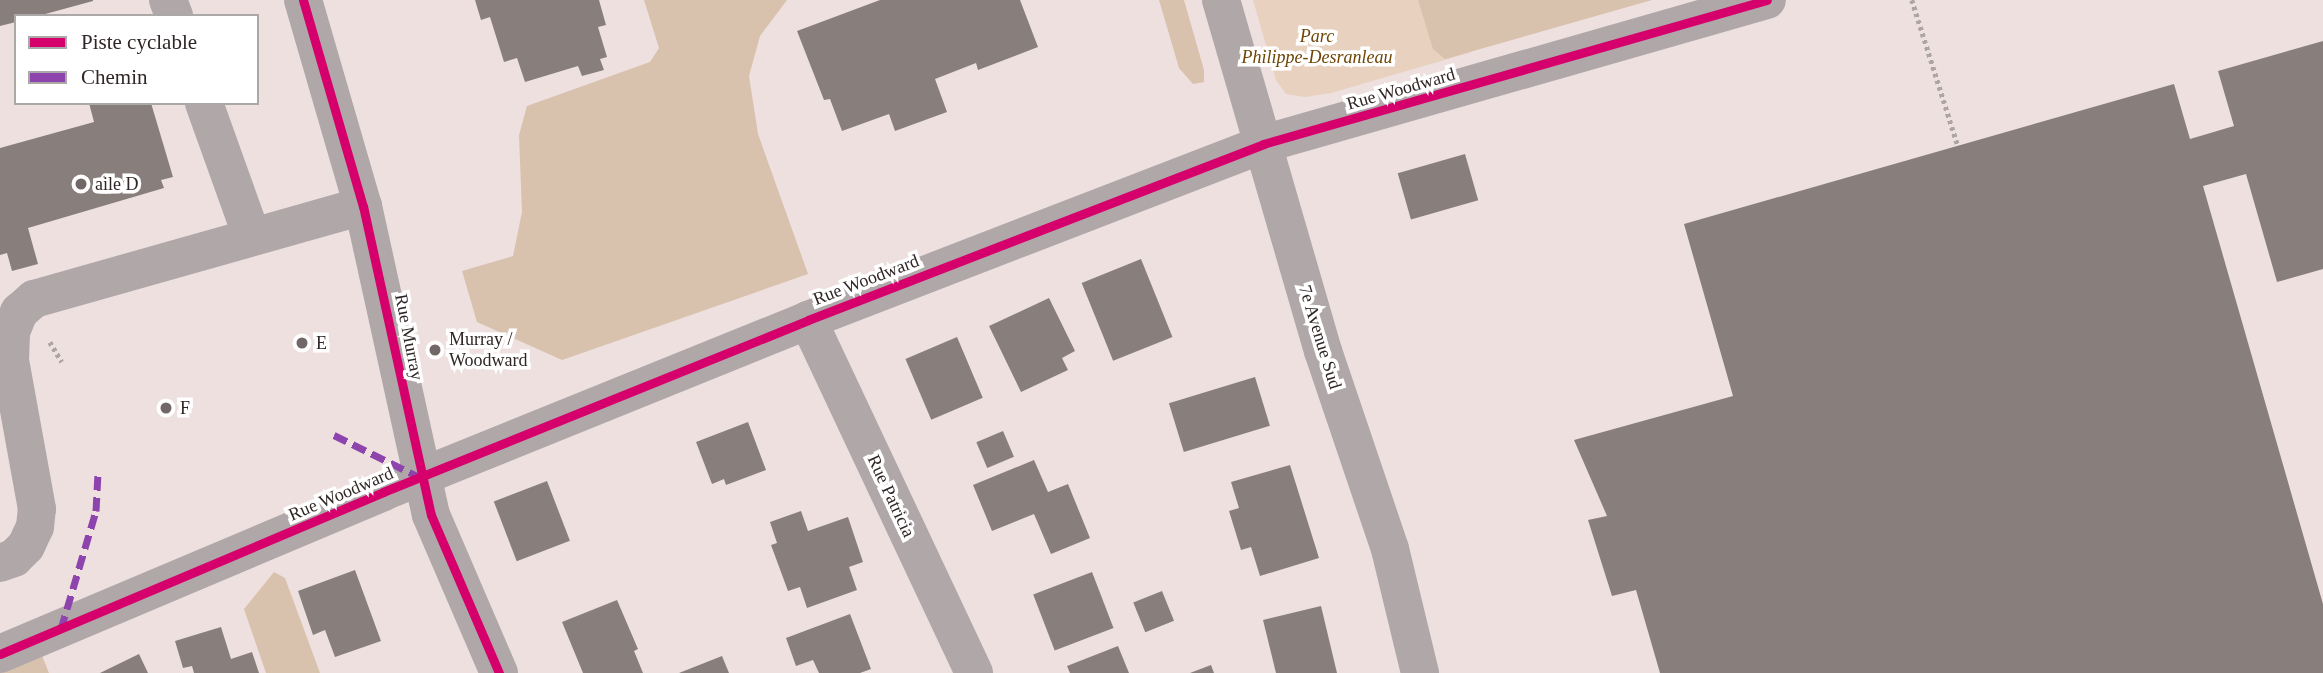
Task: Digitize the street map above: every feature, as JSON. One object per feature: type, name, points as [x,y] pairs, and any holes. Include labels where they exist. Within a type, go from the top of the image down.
[{"type":"street","name":"Rue Murray","points":[[303,0],[363,206],[387,303],[421,478],[431,515],[499,673]]},
{"type":"street","name":"7e Avenue Sud","points":[[1221,0],[1323,351],[1390,549],[1420,673]]},
{"type":"street","name":"Rue Woodward","points":[[6,660],[421,478],[808,320],[1263,144],[1767,0]]},
{"type":"street","points":[[205,105],[251,237]]},
{"type":"street","points":[[0,563],[14,558],[26,546],[35,527],[37,509],[10,361],[11,332],[19,312],[34,299],[363,206]]},
{"type":"street","name":"Rue Patricia","points":[[808,320],[974,673]]},
{"type":"path","points":[[1912,0],[1958,146]]},
{"type":"green space","name":"Parc Philippe-Desranleau","points":[[1253,0],[1456,0],[1472,52],[1331,93],[1305,97],[1286,94],[1276,80]]},
{"type":"shaded area","points":[[644,0],[787,0],[760,36],[749,76],[758,134],[808,274],[562,360],[477,322],[462,271],[513,256],[522,212],[519,135],[527,106],[650,62],[659,48]]},
{"type":"shaded area","points":[[1159,0],[1184,0],[1204,70],[1204,82],[1193,84],[1179,68]]},
{"type":"shaded area","points":[[1418,0],[1652,0],[1445,59],[1433,49]]},
{"type":"shaded area","points":[[274,572],[285,578],[320,673],[266,673],[244,609]]},
{"type":"shaded area","points":[[41,653],[49,673],[0,673],[0,669]]},
{"type":"building","points":[[0,0],[93,0],[45,14],[14,14],[14,22],[0,26]]},
{"type":"building","points":[[475,0],[599,0],[606,25],[598,27],[607,57],[600,59],[604,70],[582,76],[578,66],[525,82],[517,58],[504,62],[490,17],[481,20]]},
{"type":"building","points":[[880,0],[1020,0],[1038,47],[978,70],[976,63],[935,79],[947,112],[895,131],[889,114],[842,131],[830,99],[824,100],[797,31]]},
{"type":"building","points":[[2323,41],[2323,269],[2277,282],[2246,174],[2203,186],[2323,604],[2323,673],[1660,673],[1636,590],[1612,596],[1588,520],[1607,516],[1574,440],[1733,396],[1684,224],[2174,84],[2190,139],[2234,126],[2218,71]]},
{"type":"building","name":"aile D","points":[[90,105],[152,105],[173,177],[161,180],[164,188],[28,228],[38,264],[12,271],[7,253],[0,255],[0,148],[94,122]]},
{"type":"building","points":[[1465,154],[1478,200],[1411,219],[1398,173]]},
{"type":"building","points":[[1141,259],[1172,337],[1113,361],[1082,283]]},
{"type":"building","points":[[1049,298],[1075,351],[1062,358],[1068,370],[1021,392],[989,326]]},
{"type":"building","points":[[957,337],[983,398],[931,420],[905,359]]},
{"type":"building","points":[[1255,377],[1270,426],[1184,452],[1169,403]]},
{"type":"building","points":[[748,422],[766,470],[726,485],[724,479],[712,484],[696,442]]},
{"type":"building","points":[[1003,431],[1014,457],[987,468],[976,442]]},
{"type":"building","points":[[1034,460],[1048,492],[1068,484],[1090,538],[1051,554],[1034,514],[992,531],[973,485]]},
{"type":"building","points":[[1290,465],[1319,558],[1260,576],[1251,547],[1241,550],[1229,511],[1239,508],[1231,482]]},
{"type":"building","points":[[547,481],[570,541],[517,561],[494,501]]},
{"type":"building","points":[[801,511],[808,531],[848,517],[863,562],[849,567],[857,590],[807,608],[800,587],[788,591],[771,545],[777,543],[770,522]]},
{"type":"building","points":[[355,570],[381,641],[335,657],[325,630],[313,635],[298,591]]},
{"type":"building","points":[[1092,572],[1114,628],[1055,651],[1033,595]]},
{"type":"building","points":[[1162,591],[1174,621],[1145,632],[1133,603]]},
{"type":"building","points":[[617,600],[638,649],[634,651],[643,673],[583,673],[562,622]]},
{"type":"building","points":[[1321,606],[1337,673],[1276,673],[1263,620]]},
{"type":"building","points":[[850,614],[871,669],[860,673],[819,673],[813,660],[796,666],[786,638]]},
{"type":"building","points":[[221,627],[231,659],[252,652],[259,673],[194,673],[192,666],[183,668],[175,641]]},
{"type":"building","points":[[1118,646],[1129,673],[1070,673],[1067,666]]},
{"type":"building","points":[[139,654],[148,673],[100,673]]},
{"type":"building","points":[[722,656],[729,673],[679,673]]},
{"type":"building","points":[[1211,665],[1214,673],[1190,673]]},
{"type":"marked path","points":[[334,435],[421,478]]},
{"type":"marked path","points":[[61,629],[96,511],[98,473]]},
{"type":"cycle path","points":[[303,0],[363,206],[431,515],[499,673]]},
{"type":"cycle path","points":[[0,654],[383,492],[808,320],[1263,144],[1767,0]]},
{"type":"place","name":"aile D","points":[[81,184]]},
{"type":"place","name":"E","points":[[302,343]]},
{"type":"place","name":"Murray / Woodward","points":[[435,350]]},
{"type":"place","name":"F","points":[[166,408]]}]
